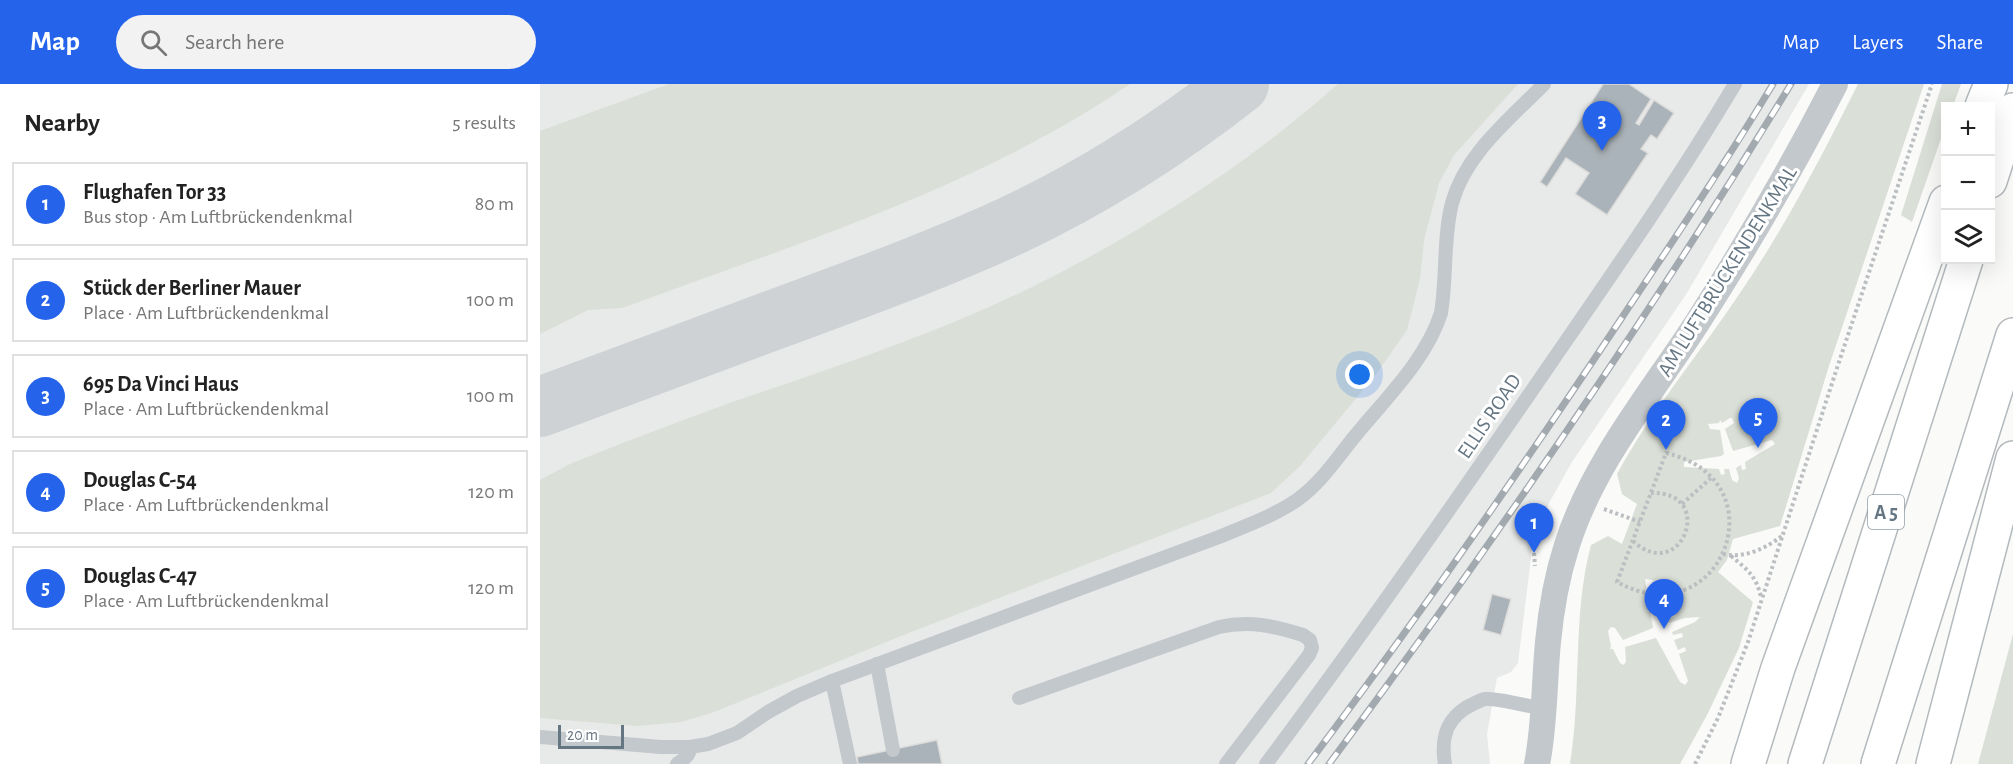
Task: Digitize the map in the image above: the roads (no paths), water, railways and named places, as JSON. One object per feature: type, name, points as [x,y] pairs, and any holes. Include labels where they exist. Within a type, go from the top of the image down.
[{"type":"highway","points":[[1984,102],[1991,84]]},
{"type":"highway","points":[[1995,166],[2013,110]]},
{"type":"highway","points":[[1748,764],[1778,668],[1943,210]]},
{"type":"highway","name":"A 5","points":[[1805,764],[1965,264]]},
{"type":"highway","points":[[1878,764],[2013,335]]},
{"type":"highway","points":[[1933,764],[2013,458]]},
{"type":"highway","points":[[1731,764],[1778,668]]},
{"type":"highway","points":[[1940,764],[1955,683]]},
{"type":"street","name":"AM LUFTBRÜCKENDENKMAL","points":[[1537,764],[1554,600],[1567,546],[1584,502],[1609,455],[1697,323],[1791,169],[1835,84]]},
{"type":"lane","points":[[540,737],[661,747],[690,747],[721,740],[737,733],[797,696],[832,681],[1219,537],[1296,500],[1320,480],[1419,358],[1437,327],[1441,313],[1449,225],[1457,187],[1468,167],[1487,143],[1544,84]]},
{"type":"lane","name":"ELLIS ROAD","points":[[1266,764],[1459,498],[1685,165],[1735,84]]},
{"type":"lane","points":[[1019,698],[1236,623],[1255,623],[1310,640],[1312,648],[1310,655],[1226,764]]},
{"type":"lane","points":[[877,664],[893,750]]},
{"type":"lane","points":[[832,681],[850,764]]},
{"type":"lane","points":[[1445,764],[1443,737],[1448,726],[1467,706],[1487,698],[1544,709]]},
{"type":"lane","points":[[677,764],[687,757],[690,747]]},
{"type":"railway","points":[[1308,764],[1429,598],[1547,430],[1700,201],[1773,84]]},
{"type":"railway","points":[[1329,764],[1510,514],[1568,429],[1682,258],[1791,84]]},
{"type":"place","name":"695 Da Vinci Haus","points":[[1602,151]]},
{"type":"place","name":"Douglas C-47","points":[[1758,448]]},
{"type":"place","name":"Stück der Berliner Mauer","points":[[1666,450]]},
{"type":"place","name":"Flughafen Tor 33","points":[[1534,553]]},
{"type":"place","name":"Douglas C-54","points":[[1664,629]]}]
